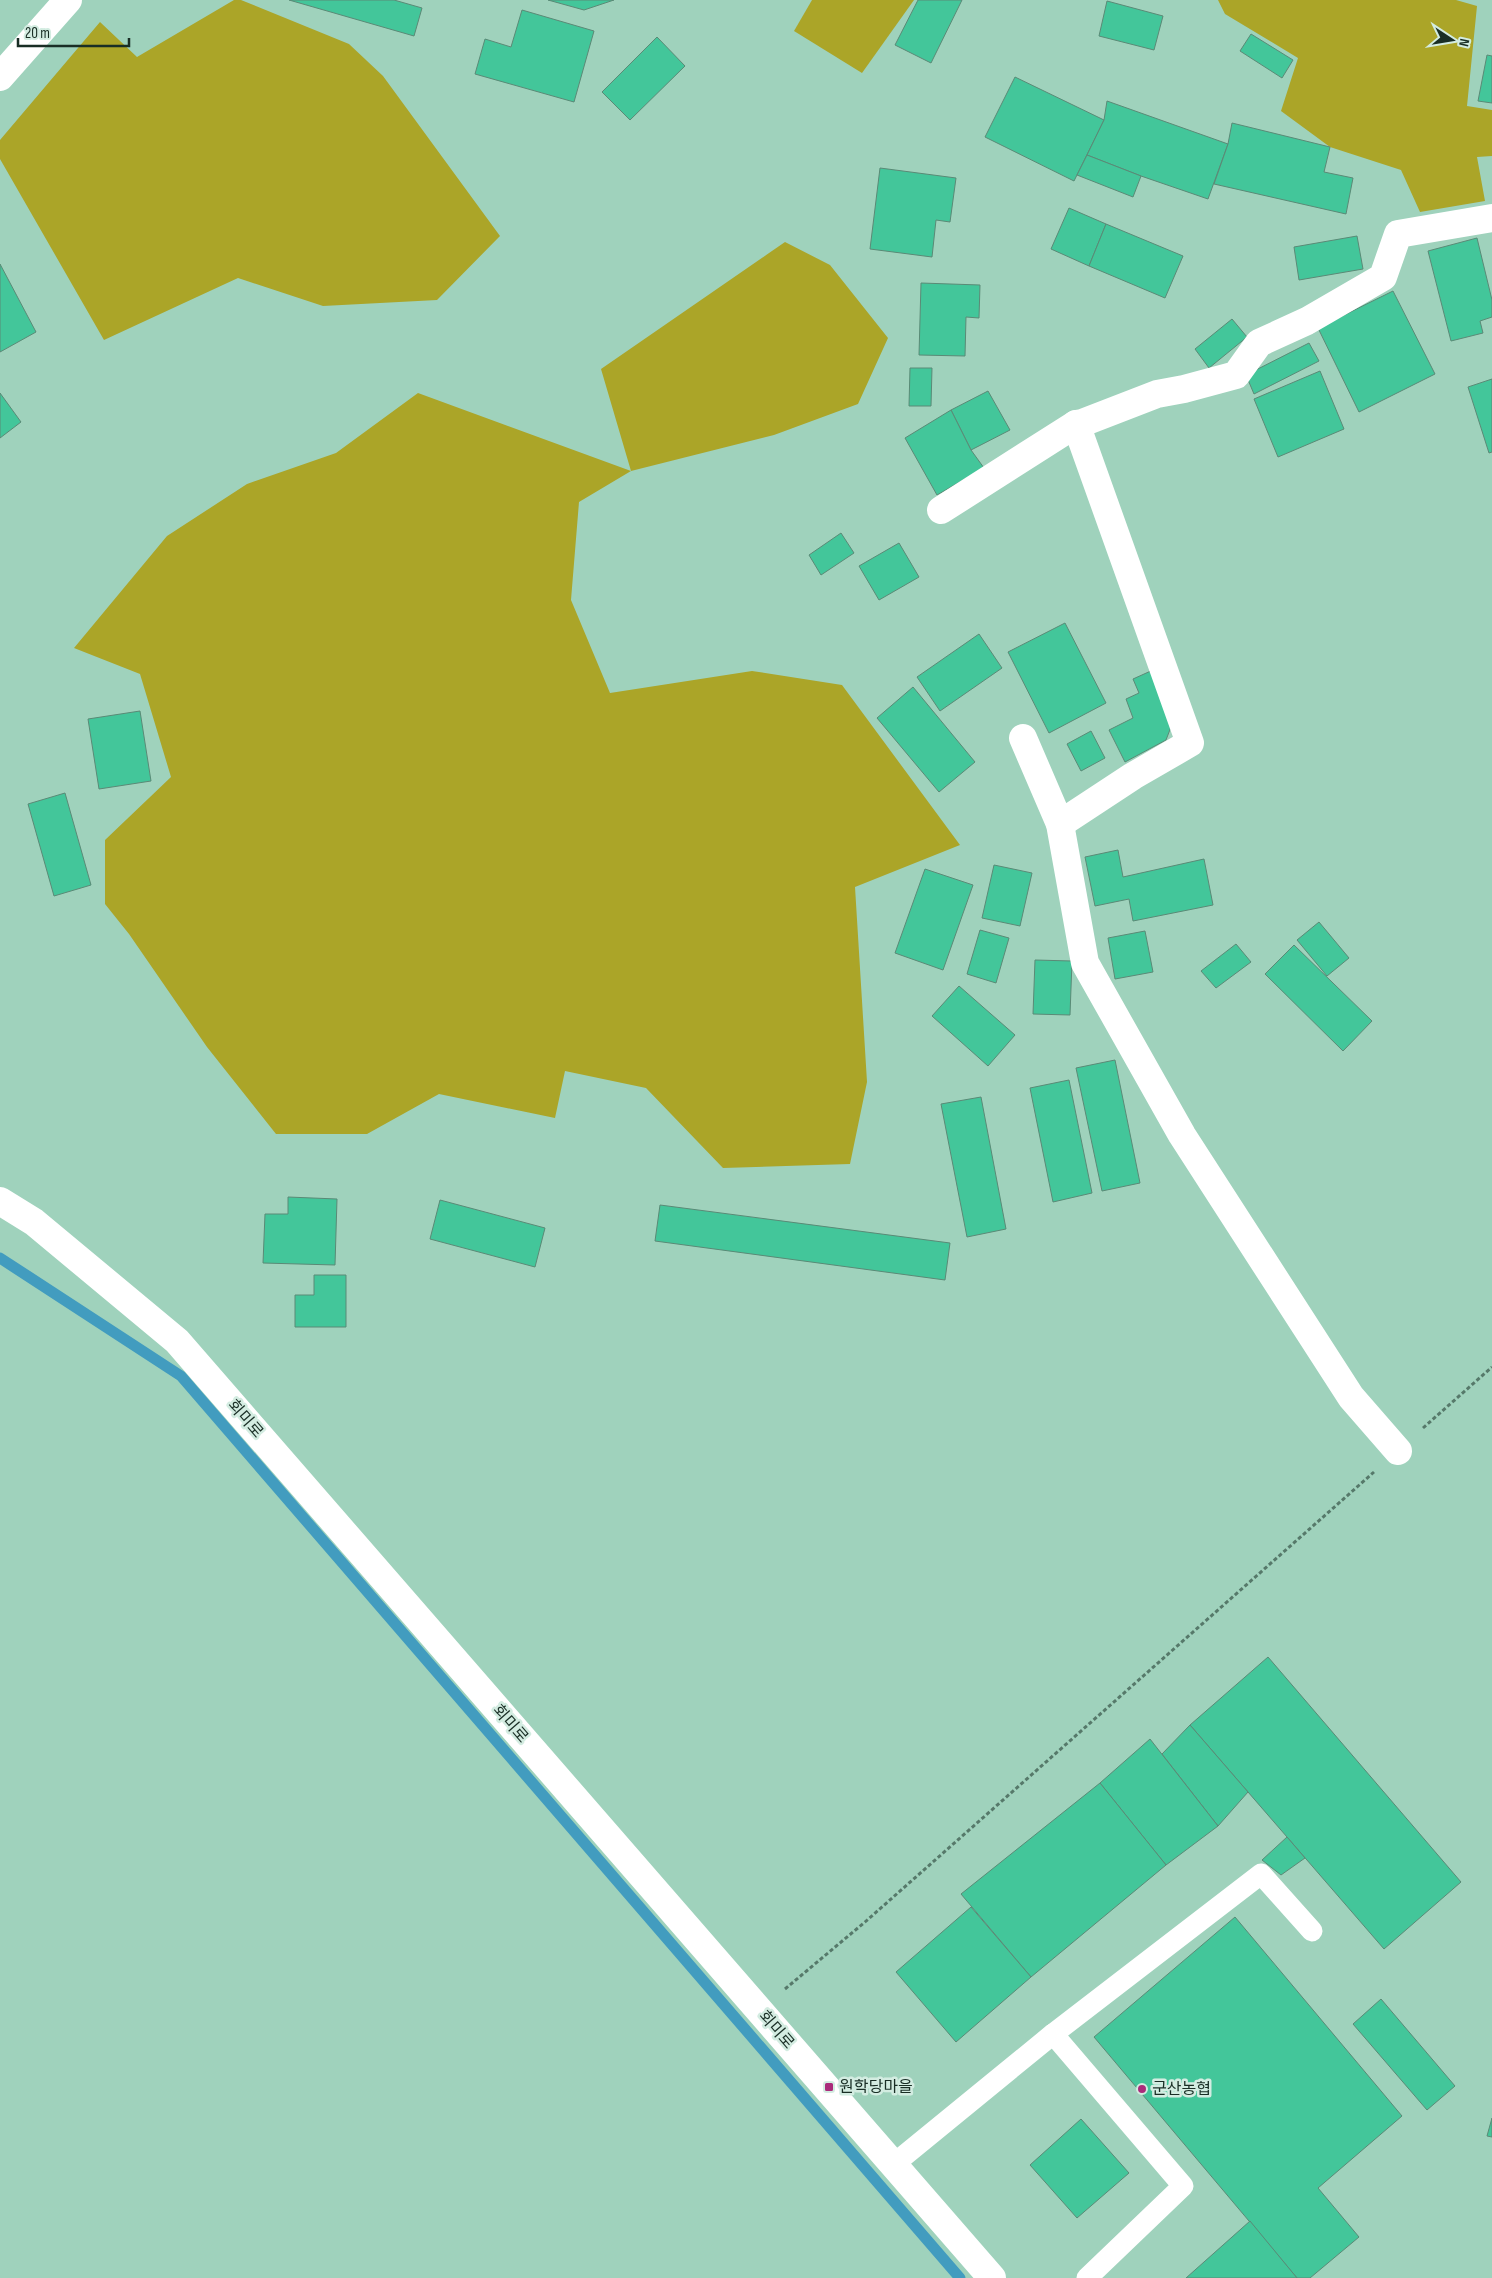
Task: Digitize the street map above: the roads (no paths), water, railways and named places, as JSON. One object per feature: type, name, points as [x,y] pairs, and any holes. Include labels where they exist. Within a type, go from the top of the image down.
[{"type":"street","points":[[0,76],[68,0]]},
{"type":"street","points":[[941,510],[1076,424],[1082,424],[1157,394],[1236,375],[1259,343],[1307,321],[1383,277],[1398,234],[1492,218]]},
{"type":"street","points":[[1060,824],[1133,776],[1190,743],[1076,424]]},
{"type":"street","points":[[1023,738],[1060,824],[1084,963],[1182,1135],[1351,1397],[1398,1450]]},
{"type":"street","name":"회미로","points":[[0,1201],[34,1222],[177,1341],[992,2278]]},
{"type":"lane","points":[[894,2164],[1053,2034],[1261,1874],[1312,1931]]},
{"type":"lane","points":[[1053,2034],[1183,2186],[1088,2278]]},
{"type":"waterway","points":[[0,1258],[181,1376],[960,2278]]},
{"type":"place","name":"원학당마을","points":[[829,2087]]},
{"type":"place","name":"군산농협","points":[[1142,2089]]}]
